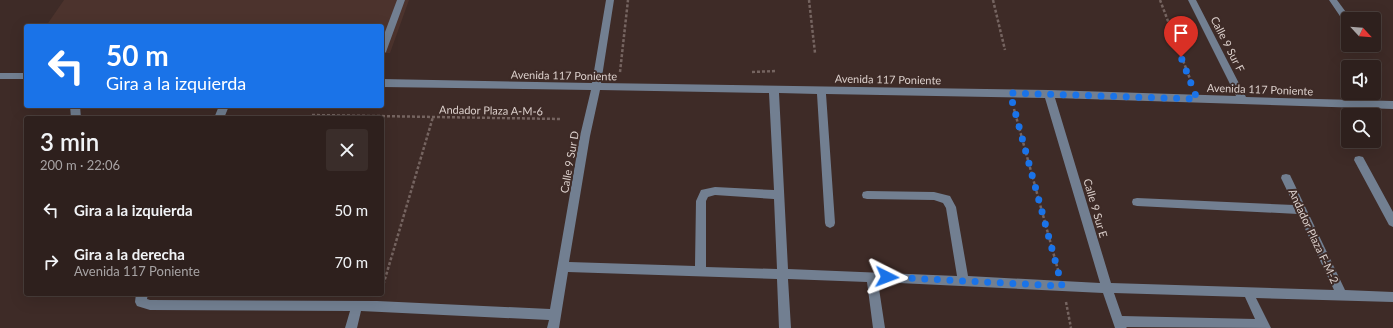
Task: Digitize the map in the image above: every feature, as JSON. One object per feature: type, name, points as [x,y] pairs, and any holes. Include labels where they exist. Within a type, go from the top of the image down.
[{"type":"street","points":[[384,47],[401,0]]},
{"type":"street","name":"Calle 9 Sur D","points":[[553,328],[562,267],[596,88],[610,0]]},
{"type":"street","name":"Calle 9 Sur F","points":[[1192,0],[1243,100]]},
{"type":"street","points":[[1333,0],[1341,12]]},
{"type":"street","points":[[0,76],[24,76]]},
{"type":"street","name":"Avenida 117 Poniente","points":[[384,83],[596,88],[1010,93],[1393,105]]},
{"type":"street","points":[[774,90],[786,328]]},
{"type":"street","points":[[821,90],[830,223]]},
{"type":"street","name":"Calle 9 Sur E","points":[[1049,94],[1107,288],[1120,325]]},
{"type":"street","points":[[1359,160],[1389,207],[1393,222]]},
{"type":"street","name":"Andador Plaza F-M-2","points":[[1286,178],[1342,295]]},
{"type":"street","points":[[700,272],[701,201],[705,193],[715,191],[779,195]]},
{"type":"street","points":[[867,195],[934,196],[946,199],[951,207],[963,281]]},
{"type":"street","points":[[1137,202],[1302,210]]},
{"type":"street","points":[[562,267],[872,277],[1107,288],[1393,297]]},
{"type":"street","points":[[872,277],[879,328]]},
{"type":"street","points":[[1120,325],[1264,326],[1248,292]]},
{"type":"street","points":[[142,298],[150,305],[357,306],[555,315]]},
{"type":"street","points":[[351,328],[357,306]]},
{"type":"path","points":[[619,76],[628,0]]},
{"type":"path","points":[[809,0],[815,53]]},
{"type":"path","points":[[993,0],[1005,50]]},
{"type":"path","points":[[1160,0],[1197,99]]},
{"type":"path","points":[[1010,93],[1072,328]]},
{"type":"path","points":[[312,115],[372,116]]},
{"type":"path","points":[[384,116],[433,117]]},
{"type":"path","name":"Andador Plaza A-M-6","points":[[384,283],[433,117],[561,119]]},
{"type":"shaded area","points":[[64,0],[409,0],[390,53],[384,53],[384,24],[47,24]]},
{"type":"route","points":[[887,277],[1062,286],[1010,93],[1197,99],[1181,57]]}]
